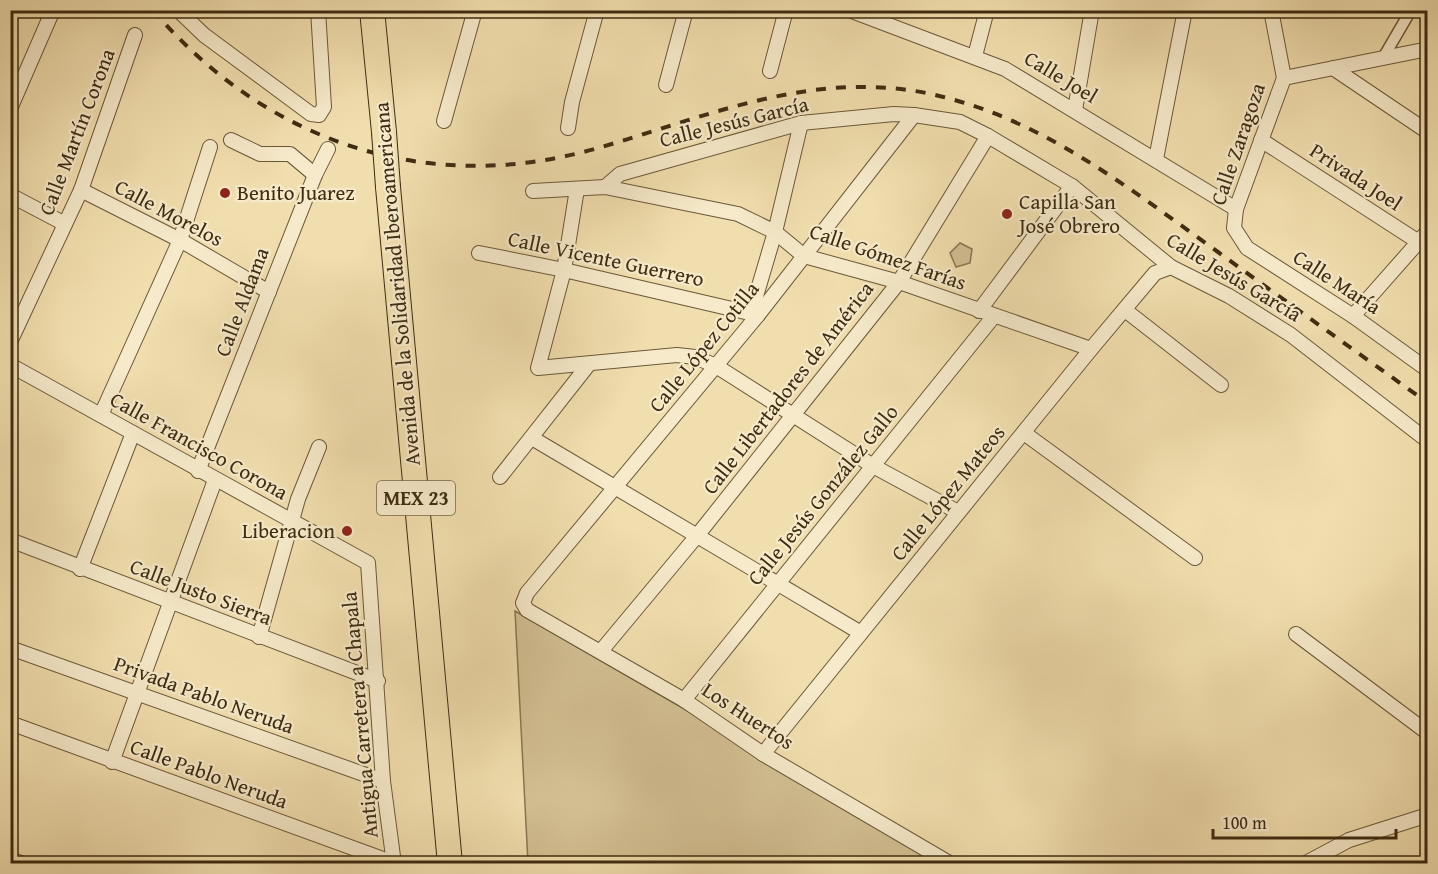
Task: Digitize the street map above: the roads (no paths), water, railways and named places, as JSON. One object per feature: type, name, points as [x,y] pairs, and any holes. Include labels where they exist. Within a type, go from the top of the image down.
[{"type":"highway","name":"Avenida de la Solidaridad Iberoamericana","points":[[372,10],[450,864]]},
{"type":"street","points":[[10,109],[53,10]]},
{"type":"street","points":[[178,10],[204,35],[311,114],[319,115],[324,107],[318,10]]},
{"type":"street","points":[[444,121],[475,10]]},
{"type":"street","points":[[568,128],[572,102],[597,10]]},
{"type":"street","points":[[666,85],[686,10]]},
{"type":"street","points":[[770,71],[786,10]]},
{"type":"street","name":"Calle Joel","points":[[849,10],[890,17],[1024,79],[1156,159],[1235,215]]},
{"type":"street","points":[[975,56],[987,10]]},
{"type":"street","points":[[1075,110],[1092,10]]},
{"type":"street","points":[[1156,159],[1185,10]]},
{"type":"street","name":"Calle Zaragoza","points":[[1235,215],[1284,78],[1271,10]]},
{"type":"street","points":[[1383,58],[1411,10]]},
{"type":"street","name":"Calle Martín Corona","points":[[10,342],[81,189],[135,35]]},
{"type":"street","points":[[1284,78],[1428,50]]},
{"type":"street","points":[[1333,68],[1428,132]]},
{"type":"street","name":"Calle Jesús García","points":[[605,187],[620,174],[801,123],[914,115],[960,122],[1072,186],[1171,267],[1229,296],[1291,335],[1428,441]]},
{"type":"street","name":"Calle López Cotilla","points":[[523,603],[527,593],[716,366],[754,314],[804,256],[914,115]]},
{"type":"street","points":[[754,314],[801,123]]},
{"type":"street","name":"Calle Libertadores de América","points":[[601,651],[696,537],[899,282],[988,136]]},
{"type":"street","points":[[231,140],[260,154],[290,154],[315,176]]},
{"type":"street","name":"Privada Joel","points":[[1262,140],[1422,245]]},
{"type":"street","points":[[101,415],[180,240],[210,147]]},
{"type":"street","name":"Calle Aldama","points":[[198,471],[315,176],[328,149]]},
{"type":"street","points":[[979,311],[1072,186]]},
{"type":"street","name":"Calle Gómez Farías","points":[[533,191],[605,187],[738,214],[775,232],[804,256],[899,282],[1091,349]]},
{"type":"street","name":"Calle Morelos","points":[[81,189],[180,240],[269,292]]},
{"type":"street","points":[[577,189],[564,270],[538,368],[677,355],[695,357],[716,366],[791,416],[873,466],[958,512]]},
{"type":"street","points":[[10,195],[65,224]]},
{"type":"street","name":"Calle María","points":[[1235,215],[1234,228],[1246,248],[1353,316],[1428,370]]},
{"type":"street","points":[[1353,316],[1422,245],[1428,231]]},
{"type":"street","name":"Calle Vicente Guerrero","points":[[479,253],[564,270],[754,314]]},
{"type":"street","name":"Calle López Mateos","points":[[763,754],[1091,349],[1155,273],[1171,267]]},
{"type":"street","points":[[1125,310],[1221,385]]},
{"type":"street","name":"Calle Jesús González Gallo","points":[[684,700],[780,584],[994,316]]},
{"type":"street","points":[[500,477],[589,364]]},
{"type":"street","name":"Calle Francisco Corona","points":[[10,365],[368,563]]},
{"type":"street","points":[[80,569],[133,433]]},
{"type":"street","points":[[1024,433],[1195,558]]},
{"type":"street","points":[[532,438],[861,633]]},
{"type":"street","points":[[259,637],[298,499],[319,447]]},
{"type":"street","points":[[111,762],[215,480]]},
{"type":"street","name":"Calle Justo Sierra","points":[[10,540],[80,569],[378,681]]},
{"type":"street","name":"Antigua Carretera a Chapala","points":[[368,563],[378,681],[383,781],[394,863]]},
{"type":"street","name":"Los Huertos","points":[[523,603],[527,609],[684,700],[763,754],[951,864]]},
{"type":"street","points":[[1296,634],[1428,733]]},
{"type":"street","name":"Privada Pablo Neruda","points":[[10,648],[383,781]]},
{"type":"street","name":"Calle Pablo Neruda","points":[[10,723],[111,762],[394,863]]},
{"type":"street","points":[[1304,864],[1349,840],[1428,815]]},
{"type":"railway","points":[[153,10],[198,56],[246,95],[299,125],[354,147],[413,161],[473,166],[535,162],[598,148],[759,100],[800,92],[883,87],[926,93],[967,104],[1006,118],[1044,136],[1115,179],[1428,403]]},
{"type":"place","name":"Benito Juarez","points":[[225,193]]},
{"type":"place","name":"Capilla San José Obrero","points":[[1007,214]]},
{"type":"place","name":"Liberacion","points":[[347,531]]}]
